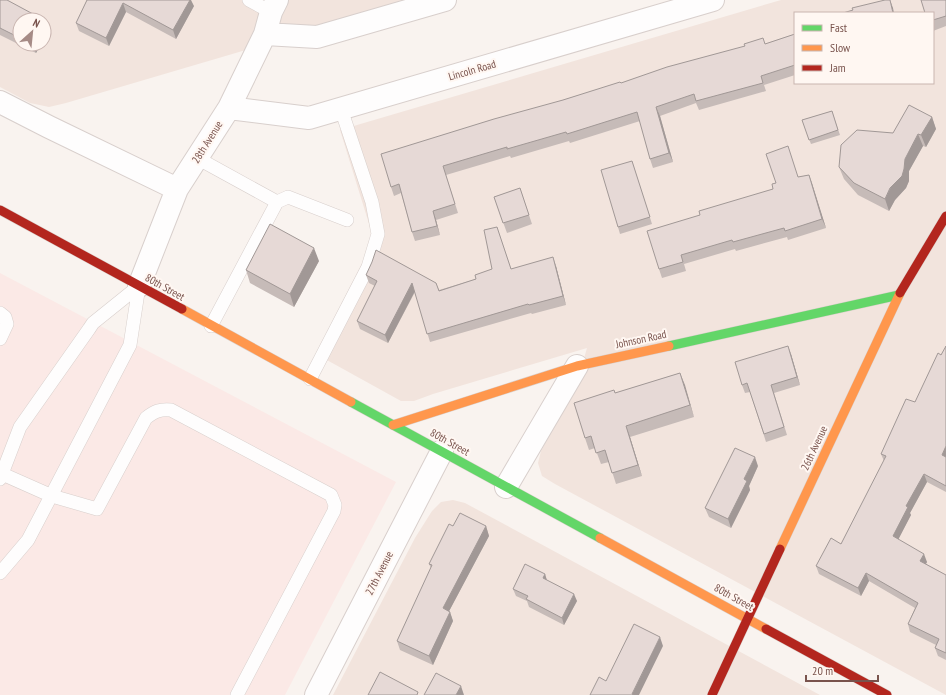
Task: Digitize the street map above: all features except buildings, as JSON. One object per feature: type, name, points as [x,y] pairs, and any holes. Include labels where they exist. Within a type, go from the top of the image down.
[{"type":"street","points":[[265,34],[317,37],[445,0]]},
{"type":"street","name":"Lincoln Road","points":[[229,108],[309,118],[713,0]]},
{"type":"street","name":"28th Avenue","points":[[139,286],[177,189],[229,108],[265,34],[274,6]]},
{"type":"street","points":[[0,102],[177,189]]},
{"type":"street","name":"80th Street","points":[[0,210],[888,695]]},
{"type":"street","name":"26th Avenue","points":[[712,695],[899,295],[946,216]]},
{"type":"street","name":"Johnson Road","points":[[393,424],[577,366],[899,295]]},
{"type":"street","points":[[506,487],[577,366]]},
{"type":"street","name":"27th Avenue","points":[[316,695],[442,451]]},
{"type":"lane","points":[[249,0],[274,6]]},
{"type":"lane","points":[[310,379],[368,268],[378,234],[372,202],[341,109]]},
{"type":"lane","points":[[197,158],[278,202]]},
{"type":"lane","points":[[211,326],[278,202],[288,197],[347,220]]},
{"type":"lane","points":[[139,286],[93,323],[88,329],[20,427],[1,475],[52,496],[97,509],[146,418],[154,411],[162,409],[171,410],[331,495],[335,505],[334,511],[237,695]]},
{"type":"lane","points":[[0,573],[28,540],[130,345],[139,286]]},
{"type":"lane","points":[[0,339],[7,324],[2,315]]},
{"type":"shaded area","points":[[0,0],[415,0],[66,103],[49,107],[30,103],[0,87]]},
{"type":"shaded area","points":[[781,0],[946,0],[946,695],[542,476],[538,463],[541,451],[576,386],[587,348],[414,401],[401,401],[316,354],[374,240],[340,130]]},
{"type":"shaded area","points":[[0,273],[396,482],[285,695],[0,695]]},
{"type":"shaded area","points":[[453,500],[465,503],[820,695],[333,695],[415,538],[432,511],[441,502]]},
{"type":"traffic: fast","points":[[669,346],[899,295]]},
{"type":"traffic: fast","points":[[351,402],[600,538]]},
{"type":"traffic: slow","points":[[780,549],[900,293]]},
{"type":"traffic: slow","points":[[182,309],[351,402]]},
{"type":"traffic: slow","points":[[393,425],[577,366],[669,346]]},
{"type":"traffic: slow","points":[[600,538],[766,629]]},
{"type":"traffic: jam","points":[[0,210],[182,309]]},
{"type":"traffic: jam","points":[[900,293],[946,216]]},
{"type":"traffic: jam","points":[[712,695],[780,549]]},
{"type":"traffic: jam","points":[[766,629],[887,695]]}]
